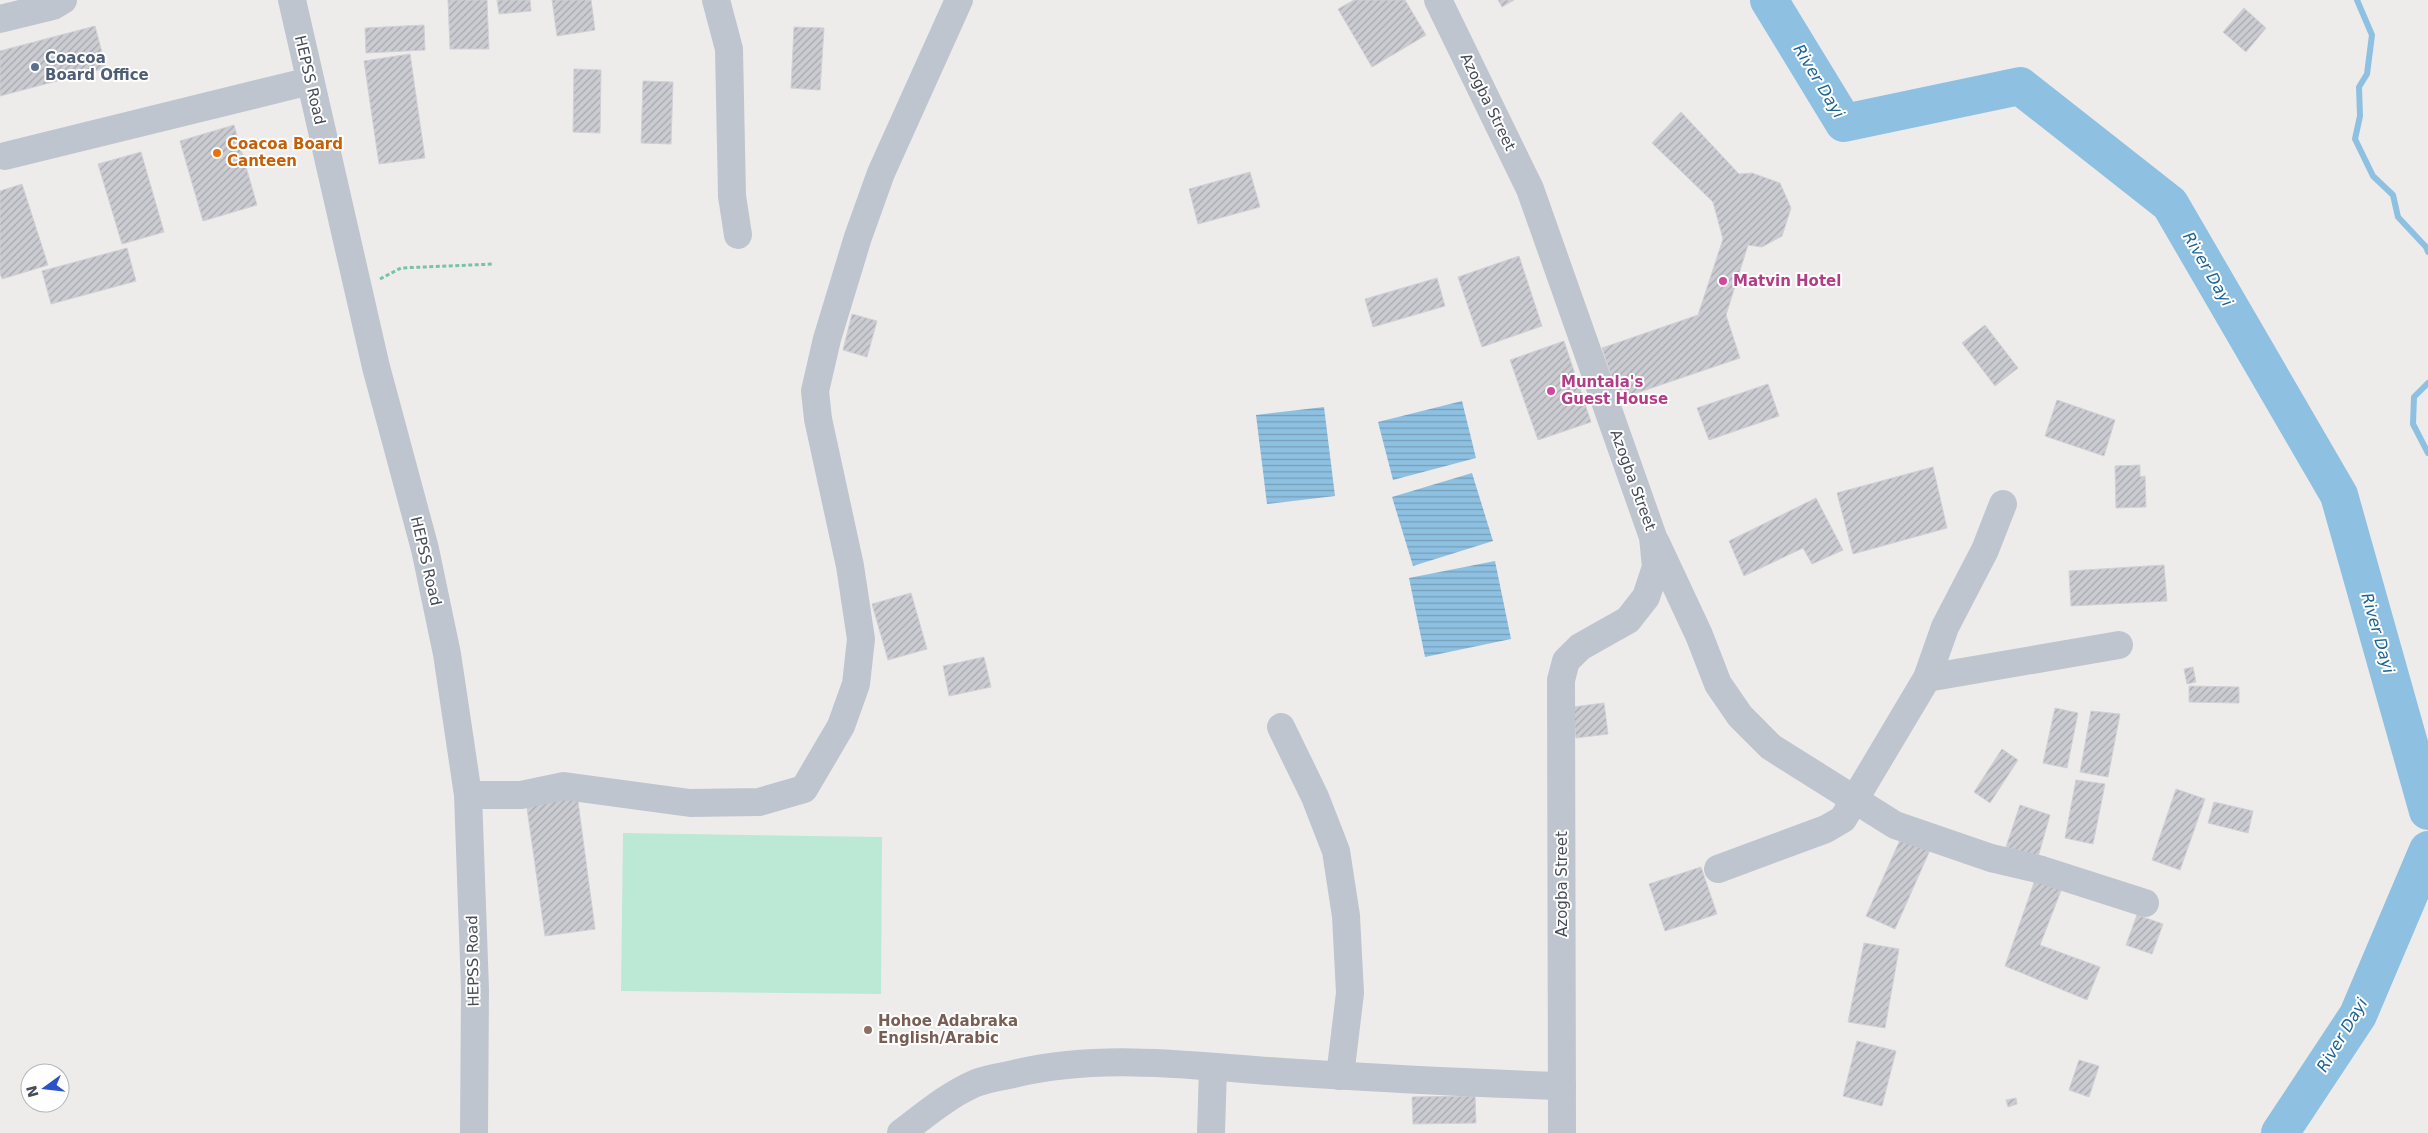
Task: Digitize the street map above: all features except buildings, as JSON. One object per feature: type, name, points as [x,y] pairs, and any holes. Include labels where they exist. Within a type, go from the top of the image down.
[{"type":"street","points":[[0,19],[53,6],[63,0]]},
{"type":"street","name":"HEPSS Road","points":[[292,0],[376,367],[425,549],[447,654],[468,795],[475,989],[474,1133]]},
{"type":"street","points":[[716,0],[729,49],[732,196],[738,235]]},
{"type":"street","points":[[468,795],[521,795],[564,786],[690,803],[759,802],[804,789],[822,761],[841,726],[856,684],[861,639],[850,566],[818,419],[815,391],[827,339],[858,237],[881,173],[959,0]]},
{"type":"street","name":"Azogba Street","points":[[1438,0],[1530,189],[1653,537],[1656,567],[1646,597],[1628,620],[1580,647],[1566,661],[1561,680],[1562,1133]]},
{"type":"street","points":[[6,156],[310,81]]},
{"type":"street","points":[[1718,869],[1835,826],[1844,819],[1927,678],[1945,627],[1984,550],[2003,504]]},
{"type":"street","points":[[1653,537],[1699,635],[1718,684],[1740,716],[1771,747],[1896,825],[1991,858],[2042,870],[2145,903]]},
{"type":"street","points":[[1927,678],[2119,645]]},
{"type":"street","points":[[1281,727],[1315,797],[1336,851],[1346,916],[1350,993],[1340,1076]]},
{"type":"street","points":[[901,1133],[944,1101],[977,1083],[1020,1072],[1095,1062],[1157,1062],[1213,1068],[1453,1083],[1562,1086]]},
{"type":"street","points":[[1211,1133],[1213,1068]]},
{"type":"path","points":[[358,291],[402,268],[494,264]]},
{"type":"green space","points":[[623,833],[882,837],[881,994],[621,991]]},
{"type":"water","points":[[1462,401],[1476,458],[1393,480],[1378,422]]},
{"type":"water","points":[[1324,407],[1335,496],[1267,504],[1256,415]]},
{"type":"water","points":[[1472,473],[1493,541],[1413,566],[1392,497]]},
{"type":"water","points":[[1495,561],[1511,639],[1425,657],[1409,578]]},
{"type":"waterway","name":"River Dayi","points":[[1769,0],[1844,123],[2020,86],[2170,204],[2339,495],[2428,811]]},
{"type":"waterway","points":[[2357,0],[2372,35],[2367,74],[2359,87],[2360,116],[2355,139],[2373,176],[2393,195],[2398,217],[2426,247],[2428,252]]},
{"type":"waterway","points":[[2428,383],[2414,397],[2413,424],[2428,453]]},
{"type":"waterway","name":"River Dayi","points":[[2280,1133],[2358,1015],[2428,850]]},
{"type":"place","name":"Coacoa Board Office","points":[[35,67]]},
{"type":"place","name":"Coacoa Board Canteen","points":[[217,153]]},
{"type":"place","name":"Matvin Hotel","points":[[1723,281]]},
{"type":"place","name":"Muntala's Guest House","points":[[1551,391]]},
{"type":"place","name":"Hohoe Adabraka English/Arabic","points":[[868,1030]]}]
